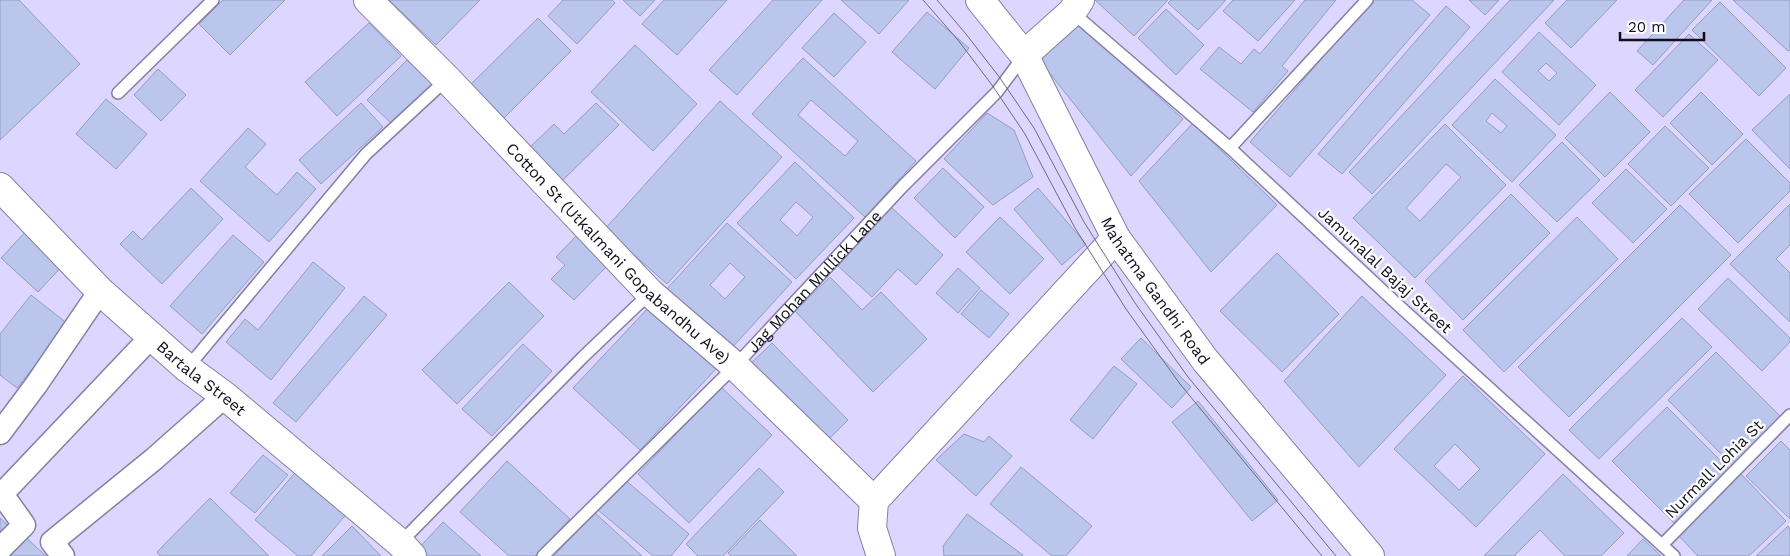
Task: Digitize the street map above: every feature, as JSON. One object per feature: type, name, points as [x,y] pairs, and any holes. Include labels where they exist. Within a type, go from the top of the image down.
[{"type":"street","name":"Cotton St (Utkalmani Gopabandhu Ave)","points":[[368,0],[448,79],[650,293],[735,366],[874,501]]},
{"type":"street","name":"Mahatma Gandhi Road","points":[[980,0],[1024,56],[1116,238],[1205,360],[1370,556]]},
{"type":"street","name":"Jag Mohan Mullick Lane","points":[[1024,56],[1076,6]]},
{"type":"street","name":"Bartala Street","points":[[0,187],[100,291],[187,368],[225,396],[406,549]]},
{"type":"street","points":[[881,556],[872,528],[874,501],[1116,238]]},
{"type":"street","points":[[0,433],[36,385],[100,291]]},
{"type":"street","points":[[0,549],[24,525],[2,494],[152,336]]},
{"type":"street","points":[[63,556],[52,542],[154,458],[225,396]]},
{"type":"lane","points":[[118,93],[213,0]]},
{"type":"lane","points":[[1230,148],[1366,0]]},
{"type":"lane","name":"Jamunalal Bajaj Street","points":[[1076,6],[1397,304],[1674,556]]},
{"type":"lane","name":"Jag Mohan Mullick Lane","points":[[543,556],[735,366],[903,186],[997,92],[1024,56]]},
{"type":"lane","points":[[187,368],[366,154],[448,79]]},
{"type":"lane","points":[[406,549],[583,358],[650,293]]},
{"type":"lane","name":"Nurmall Lohia St","points":[[1662,545],[1790,415]]},
{"type":"building","points":[[0,0],[19,0],[80,64],[0,140]]},
{"type":"building","points":[[223,0],[285,0],[230,55],[199,24]]},
{"type":"building","points":[[389,0],[480,0],[436,45]]},
{"type":"building","points":[[563,0],[612,0],[615,3],[577,44],[548,16]]},
{"type":"building","points":[[623,0],[655,0],[640,16]]},
{"type":"building","points":[[664,0],[727,0],[677,55],[642,24]]},
{"type":"building","points":[[773,0],[822,0],[737,95],[709,70]]},
{"type":"building","points":[[841,0],[909,0],[879,34]]},
{"type":"building","points":[[1095,0],[1168,0],[1134,36]]},
{"type":"building","points":[[1171,0],[1226,0],[1198,30],[1168,3]]},
{"type":"building","points":[[1233,0],[1295,0],[1258,41],[1223,11]]},
{"type":"building","points":[[1305,0],[1336,0],[1282,66],[1288,71],[1253,112],[1200,69],[1219,47],[1241,64],[1254,49],[1260,54]]},
{"type":"building","points":[[1372,0],[1412,0],[1430,15],[1290,177],[1250,142]]},
{"type":"building","points":[[1469,0],[1499,0],[1485,15]]},
{"type":"building","points":[[1510,0],[1554,0],[1372,194],[1349,172]]},
{"type":"building","points":[[1567,0],[1617,0],[1571,48],[1545,23]]},
{"type":"building","points":[[1684,0],[1712,0],[1653,65],[1637,51]]},
{"type":"building","points":[[1733,0],[1790,0],[1790,50],[1788,51]]},
{"type":"building","points":[[1720,2],[1786,68],[1759,96],[1692,30]]},
{"type":"building","points":[[1446,6],[1470,27],[1342,174],[1318,154]]},
{"type":"building","points":[[1166,9],[1204,45],[1176,75],[1138,38]]},
{"type":"building","points":[[927,12],[969,48],[935,89],[892,52]]},
{"type":"building","points":[[834,13],[866,42],[834,77],[802,48]]},
{"type":"building","points":[[538,18],[571,51],[498,124],[464,91]]},
{"type":"building","points":[[1072,18],[1183,119],[1131,176],[1040,61]]},
{"type":"building","points":[[369,23],[401,56],[337,116],[305,82]]},
{"type":"building","points":[[1539,32],[1596,85],[1559,125],[1502,72]],"holes":[[[1546,63],[1557,73],[1549,81],[1538,71]]]},
{"type":"building","points":[[1689,34],[1718,60],[1663,117],[1635,90]]},
{"type":"building","points":[[635,45],[697,104],[653,151],[591,92]]},
{"type":"building","points":[[803,58],[916,161],[865,217],[752,114]],"holes":[[[811,100],[858,141],[845,156],[798,115]]]},
{"type":"building","points":[[407,60],[433,85],[393,125],[367,100]]},
{"type":"building","points":[[158,69],[186,95],[161,121],[134,95]]},
{"type":"building","points":[[1495,79],[1556,135],[1512,182],[1452,125]],"holes":[[[1492,113],[1507,126],[1501,133],[1486,121]]]},
{"type":"building","points":[[1610,92],[1650,132],[1605,177],[1565,138]]},
{"type":"building","points":[[1701,92],[1743,134],[1712,165],[1670,123]]},
{"type":"building","points":[[1790,94],[1790,169],[1752,130]]},
{"type":"building","points":[[106,99],[147,134],[116,169],[76,134]]},
{"type":"building","points":[[720,101],[782,157],[667,284],[605,229]]},
{"type":"building","points":[[361,103],[383,127],[321,184],[299,160]]},
{"type":"building","points":[[596,103],[619,125],[560,183],[527,150],[554,124],[564,134]]},
{"type":"building","points":[[987,113],[1014,130],[1033,177],[993,205],[944,159]]},
{"type":"building","points":[[1193,123],[1277,205],[1211,272],[1139,181]]},
{"type":"building","points":[[1445,124],[1506,185],[1415,278],[1353,218]],"holes":[[[1446,164],[1461,177],[1420,221],[1406,208]]]},
{"type":"building","points":[[1665,126],[1709,168],[1671,206],[1628,164]]},
{"type":"building","points":[[248,128],[266,144],[245,167],[277,195],[297,172],[316,189],[269,242],[200,181]]},
{"type":"building","points":[[1746,139],[1790,183],[1790,191],[1738,243],[1689,194]]},
{"type":"building","points":[[1562,142],[1600,180],[1557,222],[1519,185]]},
{"type":"building","points":[[795,162],[854,218],[796,279],[737,223]],"holes":[[[796,202],[813,217],[797,236],[780,220]]]},
{"type":"building","points":[[943,168],[984,207],[955,238],[914,198]]},
{"type":"building","points":[[1626,169],[1667,209],[1633,243],[1592,203]]},
{"type":"building","points":[[191,188],[223,219],[162,284],[120,244],[133,231],[142,240]]},
{"type":"building","points":[[1038,188],[1086,244],[1062,265],[1014,209]]},
{"type":"building","points":[[1511,194],[1550,233],[1463,320],[1425,281]]},
{"type":"building","points":[[1790,204],[1790,245],[1776,259],[1790,273],[1790,322],[1730,264]]},
{"type":"building","points":[[1680,205],[1731,255],[1569,417],[1518,367]]},
{"type":"building","points":[[891,207],[943,255],[916,285],[898,269],[872,297],[838,266]]},
{"type":"building","points":[[1000,217],[1044,259],[1010,294],[966,252]]},
{"type":"building","points":[[1577,217],[1618,259],[1504,372],[1463,330]]},
{"type":"building","points":[[727,223],[792,282],[729,351],[664,292]],"holes":[[[730,263],[745,277],[725,299],[710,285]]]},
{"type":"building","points":[[28,229],[65,263],[38,292],[1,258]]},
{"type":"building","points":[[579,233],[610,263],[574,300],[551,279],[565,265],[556,257]]},
{"type":"building","points":[[233,235],[264,262],[202,334],[170,306]]},
{"type":"building","points":[[1277,253],[1339,314],[1282,372],[1220,311]]},
{"type":"building","points":[[313,262],[345,288],[271,380],[226,342],[245,319],[258,330]]},
{"type":"building","points":[[958,268],[980,288],[958,313],[936,293]]},
{"type":"building","points":[[830,277],[862,310],[881,292],[927,339],[873,392],[795,311]]},
{"type":"building","points":[[1728,278],[1790,338],[1790,342],[1762,371],[1698,309]]},
{"type":"building","points":[[509,282],[544,316],[457,404],[422,370]]},
{"type":"building","points":[[981,290],[1009,314],[989,338],[961,314]]},
{"type":"building","points":[[31,295],[68,324],[17,388],[0,375],[0,334]]},
{"type":"building","points":[[364,296],[387,315],[296,422],[273,403]]},
{"type":"building","points":[[1362,296],[1446,375],[1359,467],[1284,381]]},
{"type":"building","points":[[649,307],[716,369],[640,450],[573,388]]},
{"type":"building","points":[[1682,318],[1712,347],[1599,459],[1569,430]]},
{"type":"building","points":[[1141,338],[1191,387],[1172,408],[1121,359]]},
{"type":"building","points":[[772,343],[848,420],[824,444],[748,366]]},
{"type":"building","points":[[523,344],[552,371],[492,436],[462,409]]},
{"type":"building","points":[[1716,352],[1782,418],[1733,466],[1668,400]]},
{"type":"building","points":[[1114,366],[1137,384],[1093,439],[1070,420]]},
{"type":"building","points":[[1463,376],[1545,454],[1476,527],[1394,449]],"holes":[[[1455,444],[1480,469],[1459,490],[1434,466]]]},
{"type":"building","points":[[721,387],[772,435],[689,523],[638,474]]},
{"type":"building","points":[[1198,401],[1278,500],[1252,521],[1172,422]]},
{"type":"building","points":[[1667,407],[1729,469],[1674,523],[1612,461]]},
{"type":"building","points":[[964,434],[984,442],[989,436],[1012,456],[976,496],[936,460]]},
{"type":"building","points":[[1781,441],[1790,450],[1790,519],[1746,476]]},
{"type":"building","points":[[263,455],[288,475],[255,513],[230,493]]},
{"type":"building","points":[[507,461],[570,519],[535,556],[509,556],[460,512]]},
{"type":"building","points":[[1021,467],[1092,526],[1066,556],[1052,556],[990,504]]},
{"type":"building","points":[[299,468],[349,511],[311,556],[298,556],[255,520]]},
{"type":"building","points":[[759,468],[784,492],[723,556],[698,556],[686,544]]},
{"type":"building","points":[[1563,474],[1624,533],[1601,556],[1565,556],[1540,530],[1516,556],[1484,556]]},
{"type":"building","points":[[1741,474],[1786,521],[1749,556],[1698,556],[1677,534]]},
{"type":"building","points":[[624,479],[689,534],[671,556],[653,556],[598,510]]},
{"type":"building","points":[[210,498],[269,556],[160,556],[157,552]]},
{"type":"building","points":[[594,512],[642,556],[554,556]]},
{"type":"building","points":[[967,514],[1023,555],[944,556],[943,546]]},
{"type":"building","points":[[0,518],[11,528],[0,540]]},
{"type":"building","points":[[760,520],[797,556],[731,556],[728,553]]},
{"type":"building","points":[[443,522],[481,556],[426,556],[418,549]]},
{"type":"building","points":[[352,526],[381,556],[322,556]]},
{"type":"building","points":[[1788,526],[1790,529],[1790,556],[1756,556]]},
{"type":"building","points":[[22,534],[46,556],[1,556]]},
{"type":"building","points":[[1643,539],[1661,556],[1627,556]]},
{"type":"tram line","points":[[923,0],[958,40],[992,85],[1025,134],[1075,228],[1126,309],[1180,384],[1322,556]]},
{"type":"tram line","points":[[937,0],[1000,78],[1034,128],[1084,222],[1135,303],[1188,377],[1336,556]]}]
